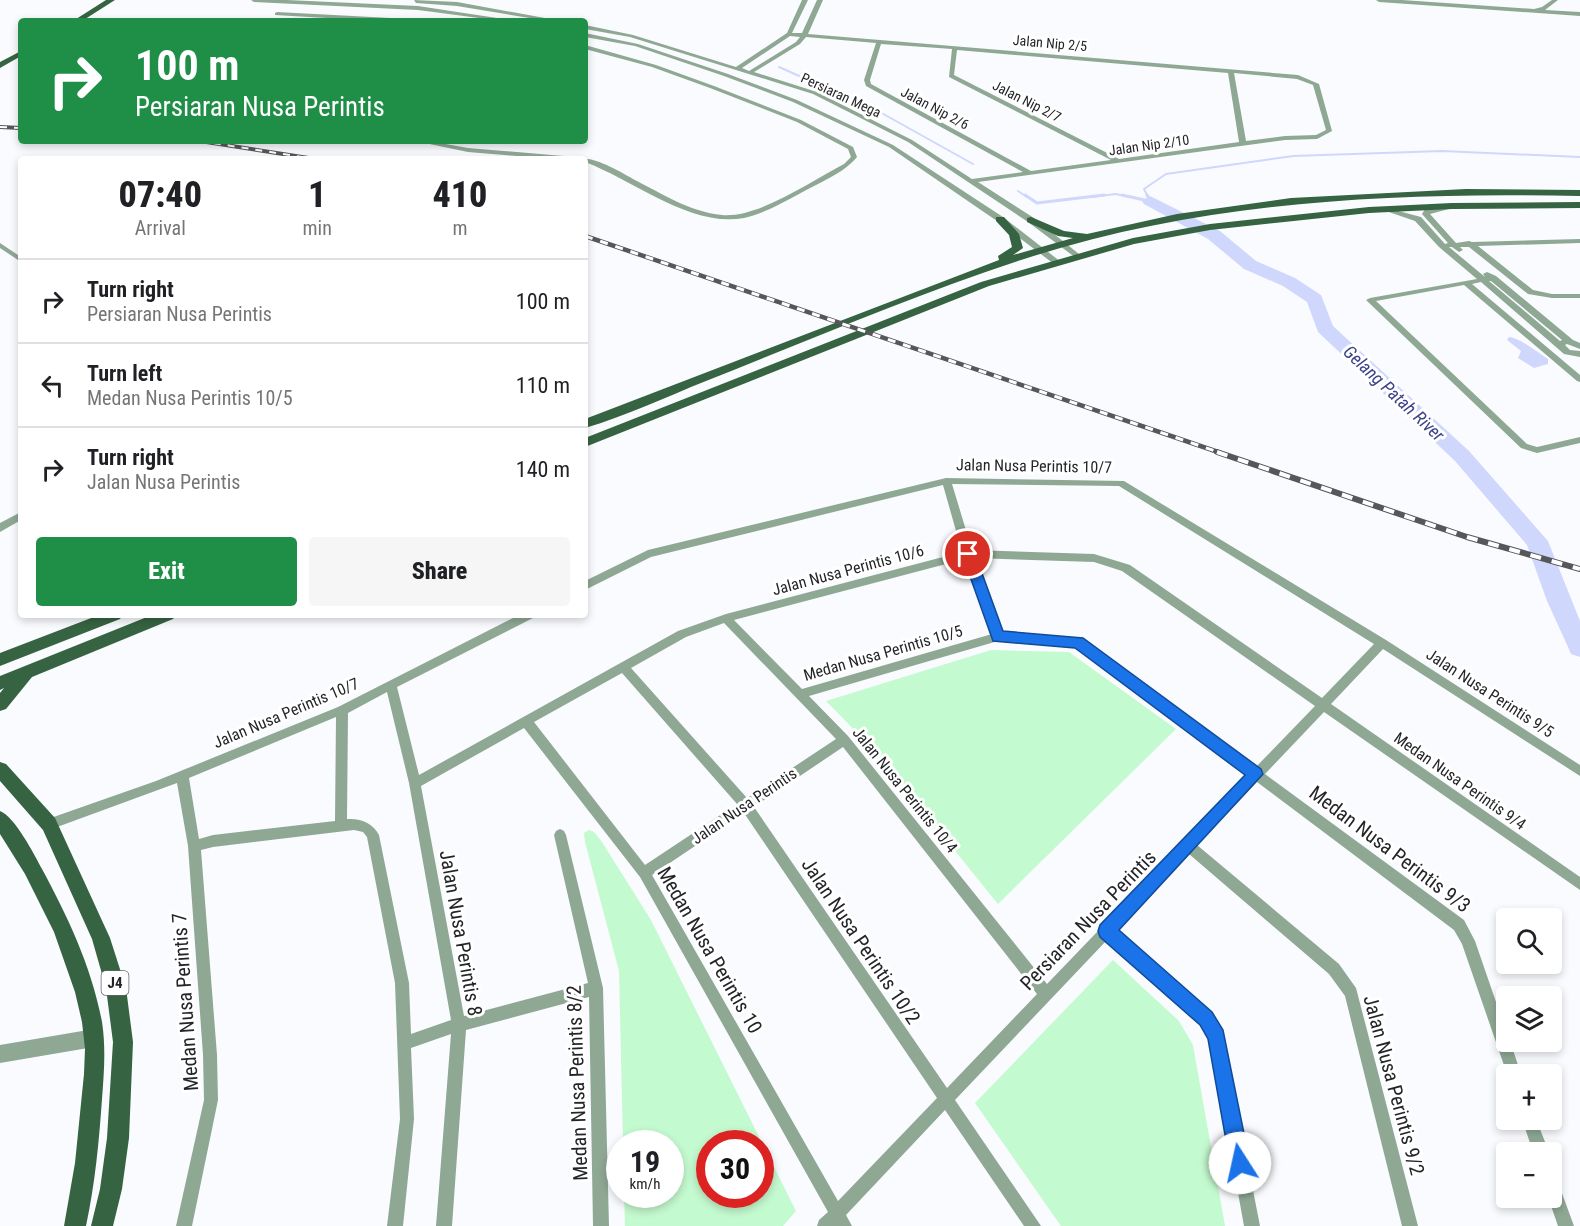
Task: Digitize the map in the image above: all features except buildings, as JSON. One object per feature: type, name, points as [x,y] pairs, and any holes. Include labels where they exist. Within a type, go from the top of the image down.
[{"type":"main road","points":[[83,18],[114,3]]},
{"type":"main road","points":[[96,18],[114,3]]},
{"type":"main road","points":[[0,65],[18,55]]},
{"type":"main road","points":[[0,74],[18,65]]},
{"type":"main road","points":[[1031,220],[1053,231],[1074,236],[1190,215],[1288,203],[1437,193],[1580,193]]},
{"type":"main road","points":[[588,442],[974,288],[1076,256],[1210,227],[1452,206],[1580,205]]},
{"type":"main road","points":[[973,273],[1018,248],[1014,234],[1000,219]]},
{"type":"main road","points":[[588,423],[973,273],[1119,229]]},
{"type":"main road","points":[[0,658],[22,652],[107,618]]},
{"type":"main road","points":[[0,683],[161,618]]},
{"type":"main road","points":[[0,704],[26,673]]},
{"type":"main road","name":"J4","points":[[0,769],[49,824],[101,938],[116,988],[123,1042],[118,1138],[111,1189],[102,1226]]},
{"type":"main road","name":"J4","points":[[0,819],[26,855],[76,963],[88,1005],[95,1049],[88,1145],[82,1197],[75,1226]]},
{"type":"street","points":[[254,0],[418,8],[492,18]]},
{"type":"street","points":[[404,0],[457,4],[540,18]]},
{"type":"street","points":[[712,87],[789,34],[805,0]]},
{"type":"street","points":[[588,36],[636,45],[724,78],[735,79],[752,72],[798,43],[804,36],[820,0]]},
{"type":"street","points":[[1379,0],[1567,11]]},
{"type":"street","points":[[1432,0],[1580,13]]},
{"type":"street","points":[[272,18],[290,1]]},
{"type":"street","points":[[1543,9],[1556,1],[1567,11]]},
{"type":"street","points":[[277,14],[353,18]]},
{"type":"street","name":"Persiaran Mega","points":[[588,28],[631,36],[815,93],[910,141],[1031,220],[1076,256]]},
{"type":"street","name":"Jalan Nip 2/5","points":[[789,34],[1231,71],[1309,80],[1316,84],[1329,131]]},
{"type":"street","name":"Jalan Nip 2/6","points":[[879,42],[867,80],[868,85],[1031,173]]},
{"type":"street","name":"Jalan Nip 2/7","points":[[955,47],[951,76],[1118,161]]},
{"type":"street","points":[[588,48],[654,66],[799,121],[842,142],[851,148],[854,157],[846,165],[753,213],[727,217],[697,212],[588,161]]},
{"type":"street","points":[[1231,71],[1243,144]]},
{"type":"street","name":"Persiaran Mega","points":[[735,79],[795,101],[891,146],[1045,250],[1057,261]]},
{"type":"street","name":"Jalan Nip 2/10","points":[[971,181],[1243,144],[1317,137],[1329,131]]},
{"type":"street","points":[[435,144],[468,150],[539,156]]},
{"type":"street","points":[[1452,206],[1428,211],[1426,214],[1451,244],[1569,341],[1580,346]]},
{"type":"street","points":[[1386,210],[1418,219],[1442,245],[1567,352],[1580,354]]},
{"type":"street","points":[[1442,245],[1580,241]]},
{"type":"street","points":[[1469,243],[1531,292],[1552,296],[1580,296]]},
{"type":"street","points":[[0,245],[18,258]]},
{"type":"street","points":[[1492,278],[1370,300],[1524,446],[1536,450],[1580,441]]},
{"type":"street","points":[[1465,282],[1580,379]]},
{"type":"street","points":[[1559,344],[1569,341]]},
{"type":"street","points":[[946,481],[968,554],[998,637]]},
{"type":"street","name":"Jalan Nusa Perintis 10/7","points":[[588,584],[648,554],[946,481],[1121,483],[1382,643]]},
{"type":"street","points":[[0,528],[18,518]]},
{"type":"street","name":"Jalan Nusa Perintis 10/6","points":[[415,783],[682,634],[726,618],[968,554],[1094,558],[1126,568],[1321,706]]},
{"type":"street","name":"Jalan Nusa Perintis 10/7","points":[[49,824],[182,775],[342,710],[523,618]]},
{"type":"street","name":"Jalan Nusa Perintis 10/4","points":[[726,618],[844,740],[1046,994]]},
{"type":"street","name":"Medan Nusa Perintis 10/5","points":[[800,694],[998,637],[1078,642],[1256,774]]},
{"type":"street","name":"Persiaran Nusa Perintis","points":[[825,1226],[840,1220],[945,1100],[1382,643]]},
{"type":"street","name":"Jalan Nusa Perintis 9/5","points":[[1382,643],[1580,771]]},
{"type":"street","name":"Jalan Nusa Perintis 10/2","points":[[623,668],[745,804],[1033,1226]]},
{"type":"street","name":"Jalan Nusa Perintis 8","points":[[391,685],[415,783],[459,1025],[444,1226]]},
{"type":"street","name":"Medan Nusa Perintis 9/4","points":[[1321,706],[1580,884]]},
{"type":"street","points":[[342,710],[347,824]]},
{"type":"street","name":"Medan Nusa Perintis 10","points":[[526,721],[644,873],[840,1220]]},
{"type":"street","name":"Jalan Nusa Perintis","points":[[644,873],[844,740]]},
{"type":"street","name":"Medan Nusa Perintis 9/3","points":[[1256,774],[1459,925],[1468,941],[1511,1064]]},
{"type":"street","points":[[182,775],[194,846],[213,841],[347,824],[367,828],[373,835],[402,983],[407,1119],[395,1226]]},
{"type":"street","name":"Medan Nusa Perintis 8/2","points":[[560,834],[596,988],[601,1226]]},
{"type":"street","name":"Jalan Nusa Perintis 9/2","points":[[1188,845],[1334,969],[1352,993],[1410,1226]]},
{"type":"street","name":"Medan Nusa Perintis 7","points":[[184,1226],[211,1100],[210,1055],[194,846]]},
{"type":"street","points":[[1106,931],[1206,1018],[1217,1036],[1252,1226]]},
{"type":"street","points":[[404,1043],[459,1025],[596,988]]},
{"type":"street","points":[[0,1054],[94,1038]]},
{"type":"street","points":[[1560,1208],[1566,1226]]},
{"type":"green space","points":[[991,650],[1069,652],[1176,729],[998,904],[870,746],[826,701]]},
{"type":"green space","points":[[589,830],[594,832],[651,920],[756,1130],[696,1130],[696,1208],[774,1208],[774,1167],[796,1211],[783,1226],[625,1226],[624,1208],[684,1208],[684,1130],[623,1130],[619,971],[584,833]]},
{"type":"green space","points":[[1113,960],[1179,1021],[1193,1045],[1225,1226],[1061,1226],[975,1103]]},
{"type":"water","points":[[1509,337],[1523,342],[1548,359],[1548,364],[1534,368],[1518,358],[1521,351],[1507,340]]},
{"type":"waterway","points":[[779,67],[878,111],[973,164]]},
{"type":"waterway","points":[[1150,201],[1144,189],[1166,174],[1293,156],[1442,151],[1580,157]]},
{"type":"waterway","points":[[1018,191],[1027,197]]},
{"type":"waterway","points":[[1091,197],[1116,194],[1129,197]]},
{"type":"waterway","points":[[1025,195],[1037,203],[1104,195]]},
{"type":"waterway","points":[[1122,195],[1149,201]]},
{"type":"waterway","name":"Gelang Patah River","points":[[1150,201],[1214,235],[1250,265],[1289,282],[1315,299],[1325,328],[1462,456],[1537,541],[1559,601],[1580,647]]},
{"type":"railway","points":[[0,127],[18,128]]},
{"type":"railway","points":[[219,144],[296,156]]},
{"type":"railway","points":[[588,237],[1221,453]]},
{"type":"railway","points":[[1217,452],[1467,537],[1580,569]]},
{"type":"route","points":[[968,554],[998,637],[1078,642],[1256,774],[1106,931],[1206,1018],[1217,1036],[1240,1163]]}]
